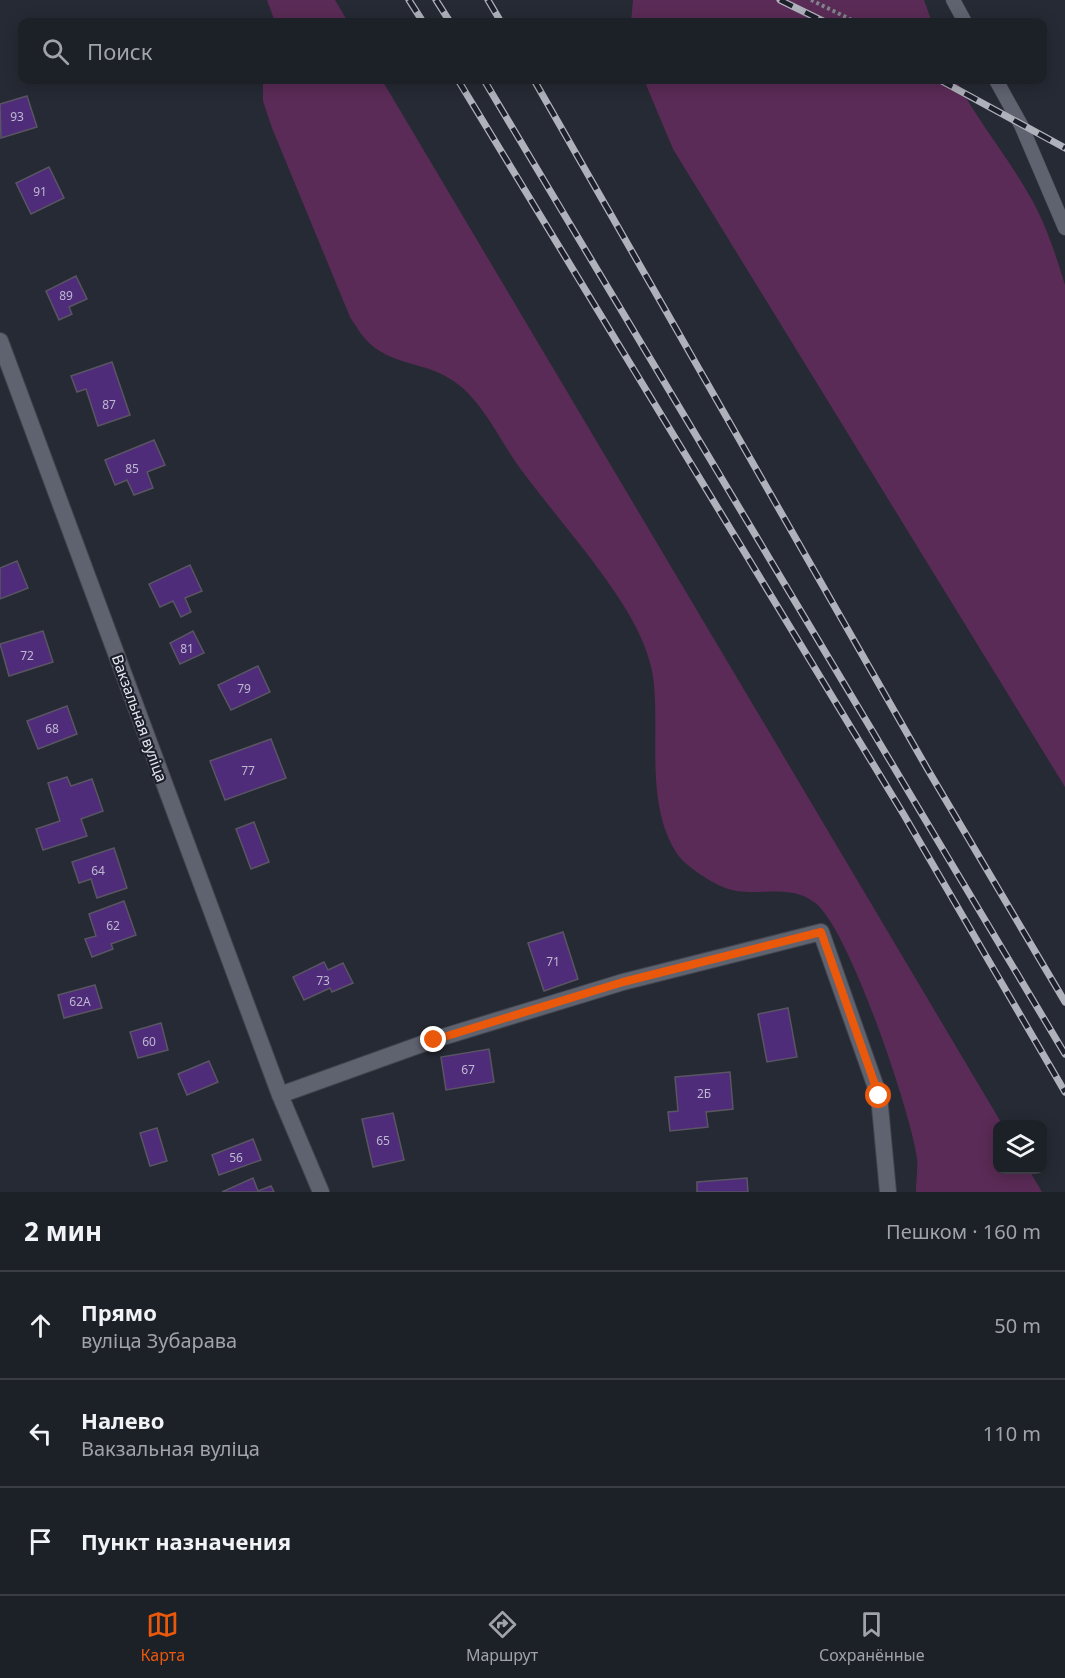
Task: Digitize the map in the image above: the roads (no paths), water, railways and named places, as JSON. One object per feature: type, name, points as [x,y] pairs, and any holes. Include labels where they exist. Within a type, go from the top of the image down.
[{"type":"street","name":"Вакзальная вуліца","points":[[0,340],[280,1095],[321,1192]]},
{"type":"street","points":[[280,1095],[434,1040],[623,982],[821,932],[879,1096],[888,1192]]},
{"type":"lane","points":[[953,0],[963,18]]},
{"type":"lane","points":[[998,84],[1021,125],[1065,228]]},
{"type":"railway","points":[[409,0],[420,18]]},
{"type":"railway","points":[[436,0],[447,18]]},
{"type":"railway","points":[[488,0],[499,18]]},
{"type":"railway","points":[[780,0],[817,18]]},
{"type":"railway","points":[[460,84],[904,815],[1065,1092]]},
{"type":"railway","points":[[486,84],[1065,1054]]},
{"type":"railway","points":[[536,84],[928,770],[1065,1002]]},
{"type":"railway","points":[[947,84],[1065,148]]}]
